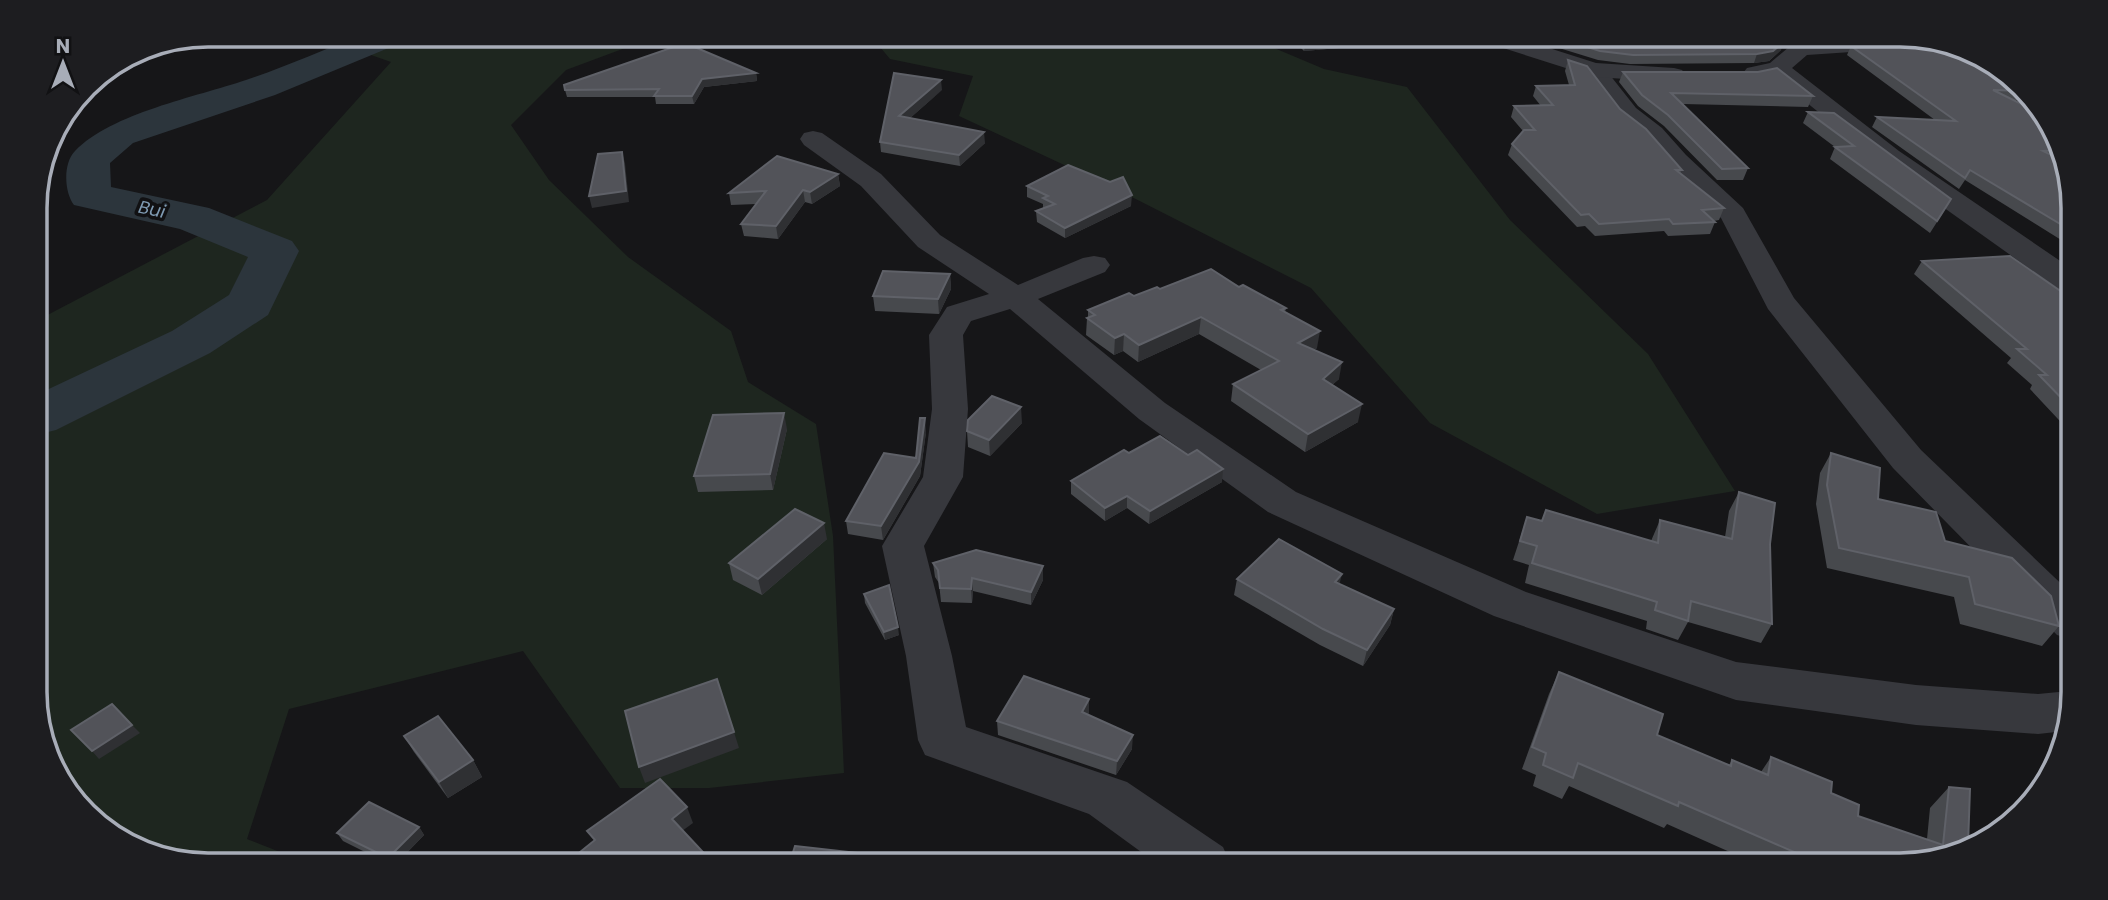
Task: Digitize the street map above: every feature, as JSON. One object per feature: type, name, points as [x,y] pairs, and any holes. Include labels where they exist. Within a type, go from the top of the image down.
[{"type":"street","points":[[1524,47],[1594,70],[1694,75]]},
{"type":"street","points":[[1729,74],[1778,68],[1795,47]]},
{"type":"street","points":[[1778,68],[1890,157],[2061,276]]},
{"type":"street","points":[[1594,70],[1627,113],[1653,133],[1676,161],[1733,214],[1780,302],[1907,459],[2061,611]]},
{"type":"street","points":[[813,139],[871,180],[929,241],[1015,297],[1152,411],[1283,502],[1510,604],[1735,681],[1916,705],[2038,715],[2059,712]]},
{"type":"street","points":[[1094,265],[1015,297],[959,314],[946,335],[950,410],[943,477],[903,546],[929,656],[943,740],[1108,798],[1185,852]]},
{"type":"shaded area","points":[[1272,47],[1324,69],[1407,87],[1510,220],[1648,354],[1735,491],[1597,514],[1430,423],[1311,288],[1120,191],[959,116],[973,76],[890,59],[880,48]]},
{"type":"shaded area","points":[[351,48],[626,48],[566,70],[511,125],[549,180],[628,257],[731,331],[748,382],[816,424],[833,536],[844,773],[709,788],[620,788],[523,651],[289,709],[247,839],[282,853],[208,853],[177,850],[147,840],[128,831],[94,806],[69,772],[53,733],[47,692],[48,315],[267,200],[391,62]]},
{"type":"building","points":[[1588,47],[1778,47],[1773,51],[1757,54],[1633,55]]},
{"type":"building","points":[[1852,47],[1931,50],[1980,69],[2010,91],[1993,90],[2022,104],[2039,128],[2049,151],[2043,151],[2051,155],[2055,167],[2061,224],[1970,170],[1965,178],[1877,117],[1956,121]]},
{"type":"building","points":[[671,48],[696,48],[756,73],[702,79],[692,96],[654,96],[659,89],[565,90],[564,85]]},
{"type":"building","points":[[1568,60],[1587,66],[1620,109],[1646,129],[1682,170],[1676,170],[1724,208],[1702,210],[1715,222],[1673,224],[1669,219],[1599,224],[1589,214],[1581,215],[1512,144],[1524,130],[1535,130],[1514,106],[1553,105],[1536,86],[1575,85]]},
{"type":"building","points":[[1777,68],[1813,96],[1671,93],[1748,168],[1722,169],[1668,115],[1642,95],[1623,72],[1758,72]]},
{"type":"building","points":[[894,73],[941,80],[899,116],[984,132],[959,155],[880,142]]},
{"type":"building","points":[[1808,112],[1834,113],[1951,199],[1937,221],[1835,147],[1854,146]]},
{"type":"building","points":[[622,152],[626,191],[589,196],[598,154]]},
{"type":"building","points":[[777,156],[838,174],[810,192],[803,190],[776,226],[741,224],[766,191],[729,193]]},
{"type":"building","points":[[1068,165],[1110,182],[1123,177],[1132,195],[1065,228],[1036,211],[1055,204],[1043,198],[1048,196],[1027,186]]},
{"type":"building","points":[[2010,256],[2061,291],[2061,398],[2039,375],[2047,375],[2017,349],[2027,349],[1922,261]]},
{"type":"building","points":[[1211,269],[1239,287],[1243,285],[1286,308],[1281,310],[1320,331],[1298,343],[1342,362],[1323,379],[1362,404],[1308,434],[1233,384],[1279,361],[1201,317],[1139,345],[1124,334],[1115,338],[1087,318],[1095,315],[1088,310],[1129,293],[1134,296],[1157,287],[1160,289]]},
{"type":"building","points":[[883,271],[950,274],[938,299],[873,296]]},
{"type":"building","points":[[992,396],[1021,407],[989,440],[967,431],[968,420]]},
{"type":"building","points":[[784,413],[770,474],[694,476],[713,415]]},
{"type":"building","points":[[920,418],[925,418],[919,462],[881,526],[846,521],[884,453],[916,458]]},
{"type":"building","points":[[1160,436],[1188,455],[1197,450],[1223,469],[1150,511],[1127,496],[1105,508],[1071,481],[1124,450],[1129,453]]},
{"type":"building","points":[[1831,453],[1880,468],[1878,499],[1936,512],[1945,541],[2012,558],[2051,596],[2059,626],[1975,604],[1969,577],[1839,548],[1827,485]]},
{"type":"building","points":[[1739,492],[1775,503],[1770,544],[1772,624],[1691,601],[1688,621],[1655,610],[1657,602],[1532,563],[1537,546],[1520,541],[1527,517],[1542,521],[1546,510],[1658,543],[1660,520],[1732,539]]},
{"type":"building","points":[[795,509],[824,523],[758,579],[729,563]]},
{"type":"building","points":[[1279,539],[1342,574],[1335,582],[1394,609],[1367,650],[1323,629],[1237,579]]},
{"type":"building","points":[[976,550],[1043,566],[1031,592],[972,578],[971,589],[940,588],[938,570],[933,563]]},
{"type":"building","points":[[889,585],[898,627],[884,632],[864,594]]},
{"type":"building","points":[[1559,672],[1663,714],[1657,735],[1731,766],[1732,760],[1768,775],[1771,757],[1832,782],[1831,793],[1859,805],[1858,816],[1943,845],[1949,787],[1970,789],[1968,837],[1931,850],[1910,852],[1794,852],[1679,802],[1678,806],[1578,763],[1573,778],[1543,765],[1546,753],[1532,747]]},
{"type":"building","points":[[1024,676],[1089,699],[1082,712],[1133,735],[1117,761],[997,721]]},
{"type":"building","points":[[717,679],[734,732],[639,767],[625,711]]},
{"type":"building","points":[[112,704],[132,725],[92,751],[71,730]]},
{"type":"building","points":[[438,716],[473,760],[439,782],[404,736]]},
{"type":"building","points":[[660,779],[687,807],[672,819],[704,853],[579,853],[595,840],[587,831]]},
{"type":"building","points":[[369,802],[419,827],[393,853],[378,853],[337,833]]},
{"type":"building","points":[[795,846],[854,853],[793,853]]},
{"type":"waterway","name":"Bui","points":[[48,411],[191,342],[250,304],[275,251],[193,218],[89,196],[89,160],[119,135],[262,87],[359,48]]}]
